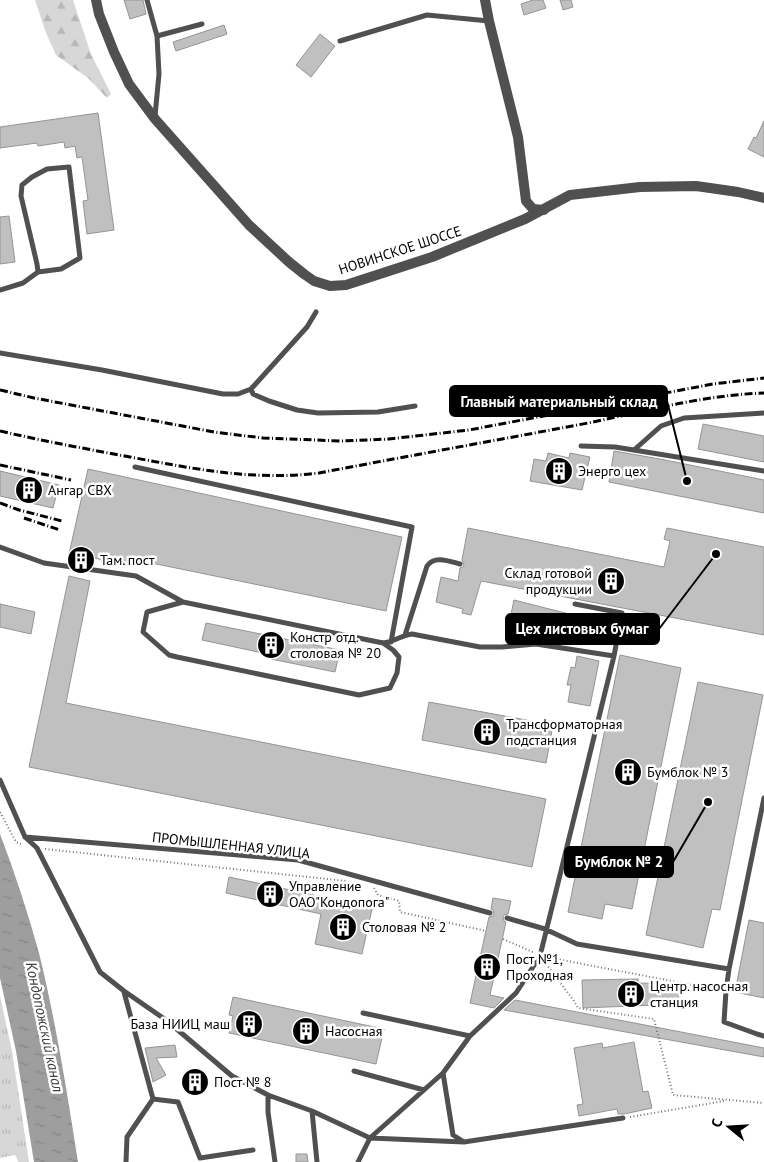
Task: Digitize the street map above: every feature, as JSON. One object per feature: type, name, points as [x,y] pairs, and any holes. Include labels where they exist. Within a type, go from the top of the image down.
[{"type":"street","name":"НОВИНСКОЕ ШОССЕ","points":[[96,0],[99,14],[129,84],[155,119],[249,225],[304,274],[314,281],[330,286],[346,285],[432,258],[525,219],[570,195],[640,187],[696,186],[764,198]]},
{"type":"street","points":[[485,0],[518,137],[526,200],[533,208],[544,210]]},
{"type":"lane","points":[[147,0],[157,36],[159,74],[155,119]]},
{"type":"lane","points":[[340,40],[427,15],[489,21]]},
{"type":"lane","points":[[157,36],[202,24]]},
{"type":"lane","points":[[0,290],[23,283],[38,272],[61,269],[80,258],[69,167],[47,169],[22,185],[21,196],[38,264],[38,272]]},
{"type":"lane","points":[[0,353],[102,370],[223,394],[238,394],[251,389],[307,327],[316,312]]},
{"type":"lane","points":[[251,389],[253,394],[269,401],[297,410],[318,413],[378,412],[415,406]]},
{"type":"lane","points":[[634,450],[661,426],[684,418],[764,413]]},
{"type":"lane","points":[[581,446],[615,447],[764,471]]},
{"type":"lane","points":[[135,467],[412,527],[391,642]]},
{"type":"lane","points":[[0,547],[44,564],[136,576],[183,602],[383,643],[412,634],[480,647],[536,644],[614,656]]},
{"type":"lane","points":[[405,635],[427,566],[430,562],[438,559],[460,564]]},
{"type":"lane","points":[[183,602],[147,612],[143,632],[169,655],[177,658],[360,694],[390,688],[397,673],[400,657],[383,643]]},
{"type":"lane","points":[[358,1162],[370,1138],[443,1073],[470,1036],[516,993],[540,956],[614,656],[622,614],[575,604]]},
{"type":"lane","points":[[0,780],[25,837],[37,848],[100,972],[166,1020],[232,1076],[268,1095],[312,1111],[370,1138],[464,1142],[623,1118]]},
{"type":"lane","points":[[764,798],[726,991],[724,1022],[764,1036]]},
{"type":"lane","name":"ПРОМЫШЛЕННАЯ УЛИЦА","points":[[25,837],[298,860],[490,913]]},
{"type":"lane","points":[[507,918],[546,929],[577,944],[730,969]]},
{"type":"lane","points":[[124,991],[154,1099]]},
{"type":"lane","points":[[363,1013],[470,1036]]},
{"type":"lane","points":[[354,1071],[424,1090]]},
{"type":"lane","points":[[443,1073],[453,1135],[464,1142]]},
{"type":"lane","points":[[268,1095],[268,1112],[275,1162]]},
{"type":"lane","points":[[154,1099],[178,1102],[200,1158],[253,1150]]},
{"type":"lane","points":[[126,1162],[127,1137],[154,1099]]},
{"type":"lane","points":[[312,1111],[317,1162]]},
{"type":"path","points":[[0,812],[16,842],[37,848],[352,882]]},
{"type":"path","points":[[371,884],[378,895],[399,901],[400,912],[486,931]]},
{"type":"path","points":[[502,939],[540,956],[726,991]]},
{"type":"path","points":[[540,956],[578,1008],[654,1019],[672,1095],[764,1104]]},
{"type":"path","points":[[623,1118],[729,1100]]},
{"type":"green space","points":[[35,0],[73,0],[91,54],[111,94],[107,98],[88,78],[56,55]]},
{"type":"green space","points":[[0,996],[12,1051],[29,1162],[18,1162],[14,1155],[0,1158]]},
{"type":"water","name":"Кондопожский канал","points":[[0,834],[21,893],[39,953],[56,1031],[78,1162],[34,1162],[16,1051],[0,978]]},
{"type":"building","points":[[124,0],[143,0],[146,14],[130,19]]},
{"type":"building","points":[[533,0],[543,0],[546,8],[524,15],[521,4]]},
{"type":"building","points":[[560,0],[571,0],[573,7],[563,10]]},
{"type":"building","points":[[224,25],[227,34],[176,51],[173,42]]},
{"type":"building","points":[[320,34],[335,46],[311,77],[296,65]]},
{"type":"building","points":[[98,113],[114,230],[87,234],[83,201],[88,200],[82,157],[77,158],[75,146],[65,148],[64,142],[38,146],[37,143],[0,148],[0,127]]},
{"type":"building","points":[[764,121],[764,157],[748,149]]},
{"type":"building","points":[[9,216],[15,262],[0,264],[0,217]]},
{"type":"building","points":[[703,424],[764,436],[764,462],[698,449]]},
{"type":"building","points":[[614,451],[764,480],[764,513],[609,482]]},
{"type":"building","name":"Энерго цех","points":[[548,453],[569,458],[570,453],[590,457],[582,490],[530,481],[534,459],[546,461]]},
{"type":"building","points":[[88,469],[402,537],[386,611],[127,558],[126,565],[94,558],[94,566],[68,562]]},
{"type":"building","name":"Ангар СВХ","points":[[0,471],[59,485],[53,508],[0,496]]},
{"type":"building","name":"Склад готовой продукции","points":[[468,528],[664,567],[670,541],[664,539],[667,528],[764,547],[764,635],[481,581],[471,615],[462,613],[463,609],[436,602],[441,577],[458,581],[460,568],[464,565],[462,560]]},
{"type":"building","points":[[69,576],[90,581],[66,703],[546,799],[532,867],[29,767]]},
{"type":"building","points":[[514,600],[573,615],[569,635],[563,634],[561,638],[553,636],[554,633],[548,631],[549,629],[510,619]]},
{"type":"building","points":[[0,604],[35,612],[31,634],[0,627]]},
{"type":"building","name":"Констр отд. столовая № 20","points":[[206,623],[340,650],[335,672],[271,659],[272,655],[202,640]]},
{"type":"building","name":"Бумблок № 3","points":[[620,655],[681,668],[632,909],[605,904],[602,919],[568,912]]},
{"type":"building","points":[[577,656],[599,661],[590,706],[568,702],[571,685],[567,685],[571,667],[575,668]]},
{"type":"building","points":[[698,682],[763,695],[720,910],[712,909],[703,948],[646,935]]},
{"type":"building","name":"Трансформаторная подстанция","points":[[429,702],[553,725],[546,763],[422,740]]},
{"type":"building","points":[[229,877],[372,909],[362,954],[315,944],[321,914],[226,893]]},
{"type":"building","name":"Пост №1, Проходная","points":[[493,898],[511,901],[508,914],[503,917],[506,922],[490,995],[504,998],[494,1008],[470,1003],[489,917],[494,914],[491,909]]},
{"type":"building","points":[[749,920],[764,923],[764,998],[735,992]]},
{"type":"building","name":"Центр. насосная станция","points":[[638,979],[638,983],[678,984],[679,1004],[583,1008],[582,980]]},
{"type":"building","points":[[233,997],[384,1029],[376,1064],[229,1033],[233,1016],[229,1015]]},
{"type":"building","points":[[515,1000],[764,1048],[764,1057],[504,1010]]},
{"type":"building","points":[[634,1042],[643,1092],[648,1091],[652,1108],[624,1114],[618,1114],[617,1109],[579,1116],[577,1105],[583,1104],[574,1048],[602,1043],[603,1048]]},
{"type":"building","points":[[175,1045],[177,1057],[156,1058],[166,1075],[153,1082],[145,1048]]},
{"type":"building","name":"Пост № 8","points":[[192,1074],[203,1082],[197,1091],[186,1083]]},
{"type":"building","points":[[296,1154],[307,1154],[308,1162],[296,1162]]},
{"type":"railway","points":[[0,390],[214,432],[263,438],[341,441],[389,439],[469,430],[713,384],[764,378]]},
{"type":"railway","points":[[0,431],[81,448],[201,469],[247,475],[295,475],[319,473],[588,423],[697,400],[764,393]]},
{"type":"railway","points":[[0,465],[71,480]]},
{"type":"railway","points":[[0,503],[62,521]]},
{"type":"railway","points":[[24,518],[60,530]]},
{"type":"place","name":"Энерго цех","points":[[559,471]]},
{"type":"place","name":"Главный материальный склад","points":[[687,481]]},
{"type":"place","name":"Ангар СВХ","points":[[29,490]]},
{"type":"place","name":"Цех листовых бумаг","points":[[716,554]]},
{"type":"place","name":"Там. пост","points":[[81,560]]},
{"type":"place","name":"Склад готовой продукции","points":[[611,581]]},
{"type":"place","name":"Констр отд. столовая № 20","points":[[271,645]]},
{"type":"place","name":"Трансформаторная подстанция","points":[[487,732]]},
{"type":"place","name":"Бумблок № 3","points":[[628,772]]},
{"type":"place","name":"Бумблок № 2","points":[[708,802]]},
{"type":"place","name":"Управление ОАО\"Кондопога\"","points":[[270,894]]},
{"type":"place","name":"Столовая № 2","points":[[343,927]]},
{"type":"place","name":"Пост №1, Проходная","points":[[487,967]]},
{"type":"place","name":"Центр. насосная станция","points":[[631,994]]},
{"type":"place","name":"База НИИЦ маш","points":[[249,1024]]},
{"type":"place","name":"Насосная","points":[[306,1031]]},
{"type":"place","name":"Пост № 8","points":[[195,1082]]}]
